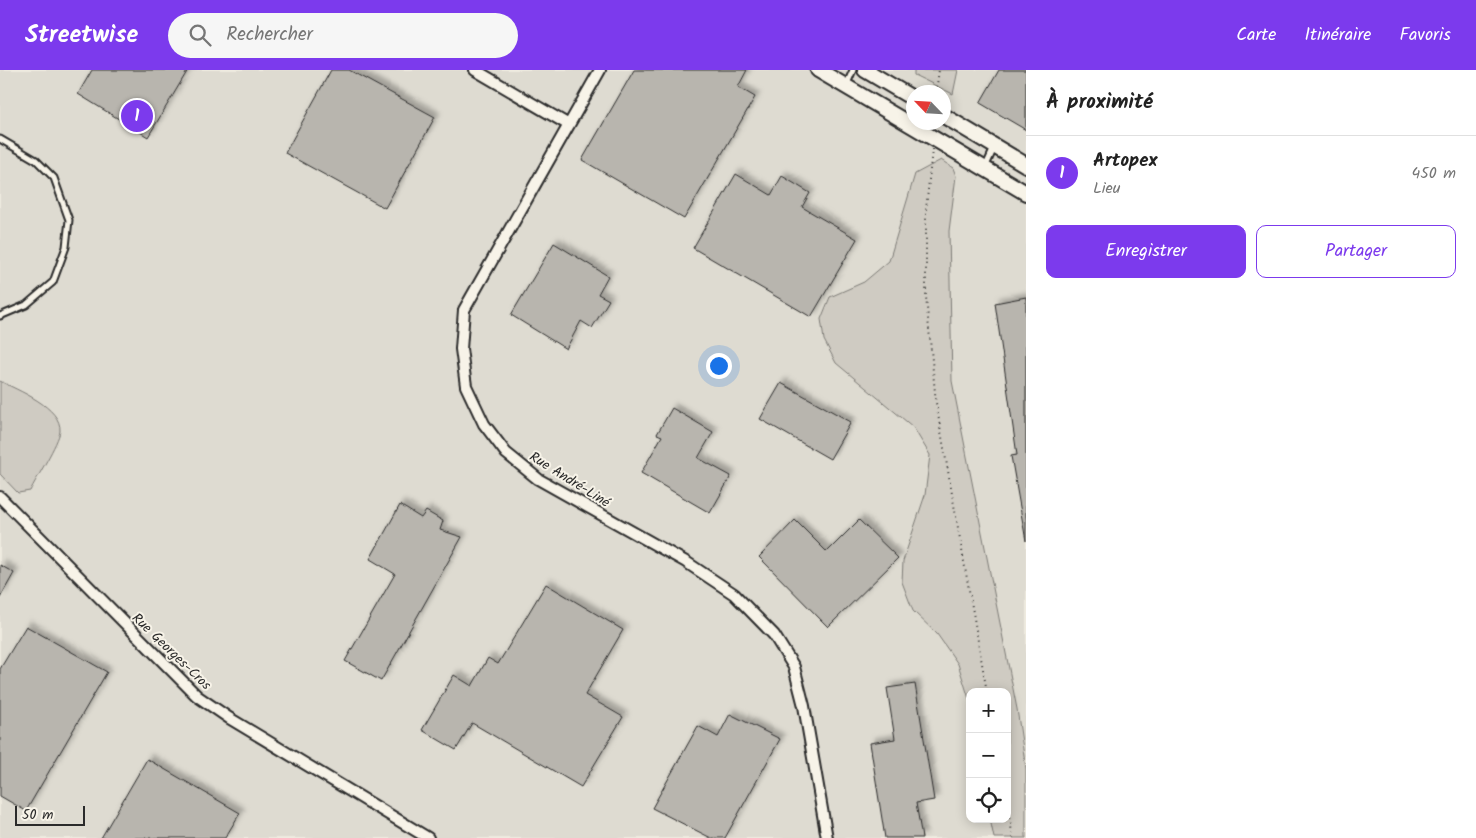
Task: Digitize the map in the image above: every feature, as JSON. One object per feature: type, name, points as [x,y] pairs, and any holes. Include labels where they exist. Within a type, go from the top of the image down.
[{"type":"street","points":[[475,70],[569,125]]},
{"type":"street","name":"Rue André-Liné","points":[[600,70],[464,310],[461,349],[466,386],[484,424],[506,453],[538,479],[686,562],[734,594],[774,634],[794,666],[804,706],[826,838]]},
{"type":"street","points":[[818,70],[906,117]]},
{"type":"street","points":[[865,70],[906,94]]},
{"type":"street","points":[[951,120],[1026,165]]},
{"type":"street","points":[[923,130],[932,138],[1026,193]]},
{"type":"street","name":"Rue Georges-Cros","points":[[0,498],[197,696],[229,718],[428,838]]},
{"type":"lane","points":[[845,86],[853,70]]},
{"type":"lane","points":[[0,139],[36,160],[54,178],[69,220],[66,247],[53,282],[26,306],[0,316]]},
{"type":"lane","points":[[985,168],[995,146]]},
{"type":"path","points":[[937,85],[939,70]]},
{"type":"path","points":[[932,138],[926,210],[926,297],[936,403],[986,688]]},
{"type":"path","points":[[1011,823],[1014,838]]},
{"type":"shaded area","points":[[0,70],[1026,70],[1026,838],[0,838]]},
{"type":"shaded area","points":[[914,70],[958,70],[953,94],[951,93],[951,85],[935,85],[914,75]]},
{"type":"shaded area","points":[[941,160],[953,168],[956,176],[949,231],[952,381],[1017,709],[1026,769],[1026,838],[994,838],[991,823],[1011,823],[1011,688],[966,689],[958,664],[937,634],[913,611],[902,582],[903,561],[925,495],[930,455],[913,427],[836,363],[824,340],[821,319],[830,297],[864,282],[889,261],[915,174]]},
{"type":"shaded area","points":[[0,381],[37,400],[54,414],[59,422],[59,436],[30,491],[18,493],[0,474]]},
{"type":"building","points":[[92,70],[188,70],[148,137],[78,94]]},
{"type":"building","points":[[331,70],[349,70],[435,117],[385,208],[285,153]]},
{"type":"building","points":[[634,70],[747,70],[738,87],[755,97],[684,219],[582,160]]},
{"type":"building","points":[[999,70],[1026,70],[1026,130],[980,103]]},
{"type":"building","points":[[736,174],[771,195],[782,176],[810,193],[802,207],[857,239],[811,317],[693,248]]},
{"type":"building","points":[[554,243],[608,276],[598,294],[609,300],[592,328],[581,321],[566,349],[511,315]]},
{"type":"building","points":[[1026,297],[1026,541],[1011,456],[1017,455],[995,303]]},
{"type":"building","points":[[781,383],[851,422],[830,459],[760,419]]},
{"type":"building","points":[[672,408],[713,432],[698,458],[731,476],[710,513],[641,473],[662,436],[657,434]]},
{"type":"building","points":[[400,505],[421,518],[426,511],[443,521],[440,530],[462,537],[381,681],[345,661],[395,574],[370,559]]},
{"type":"building","points":[[795,520],[827,552],[859,520],[898,558],[828,627],[759,557]]},
{"type":"building","points":[[0,565],[14,573],[0,598]]},
{"type":"building","points":[[546,584],[623,630],[585,695],[623,717],[581,787],[472,723],[456,750],[422,730],[454,675],[472,686],[488,658],[498,664]]},
{"type":"building","points":[[26,626],[107,672],[26,811],[0,796],[0,669]]},
{"type":"building","points":[[915,684],[934,800],[916,803],[922,838],[885,838],[870,743],[895,739],[887,688]]},
{"type":"building","points":[[730,714],[780,739],[725,838],[711,838],[652,808],[698,726],[718,737]]},
{"type":"building","points":[[147,759],[240,813],[225,838],[101,838]]},
{"type":"place","name":"Artopex","points":[[137,116]]}]
